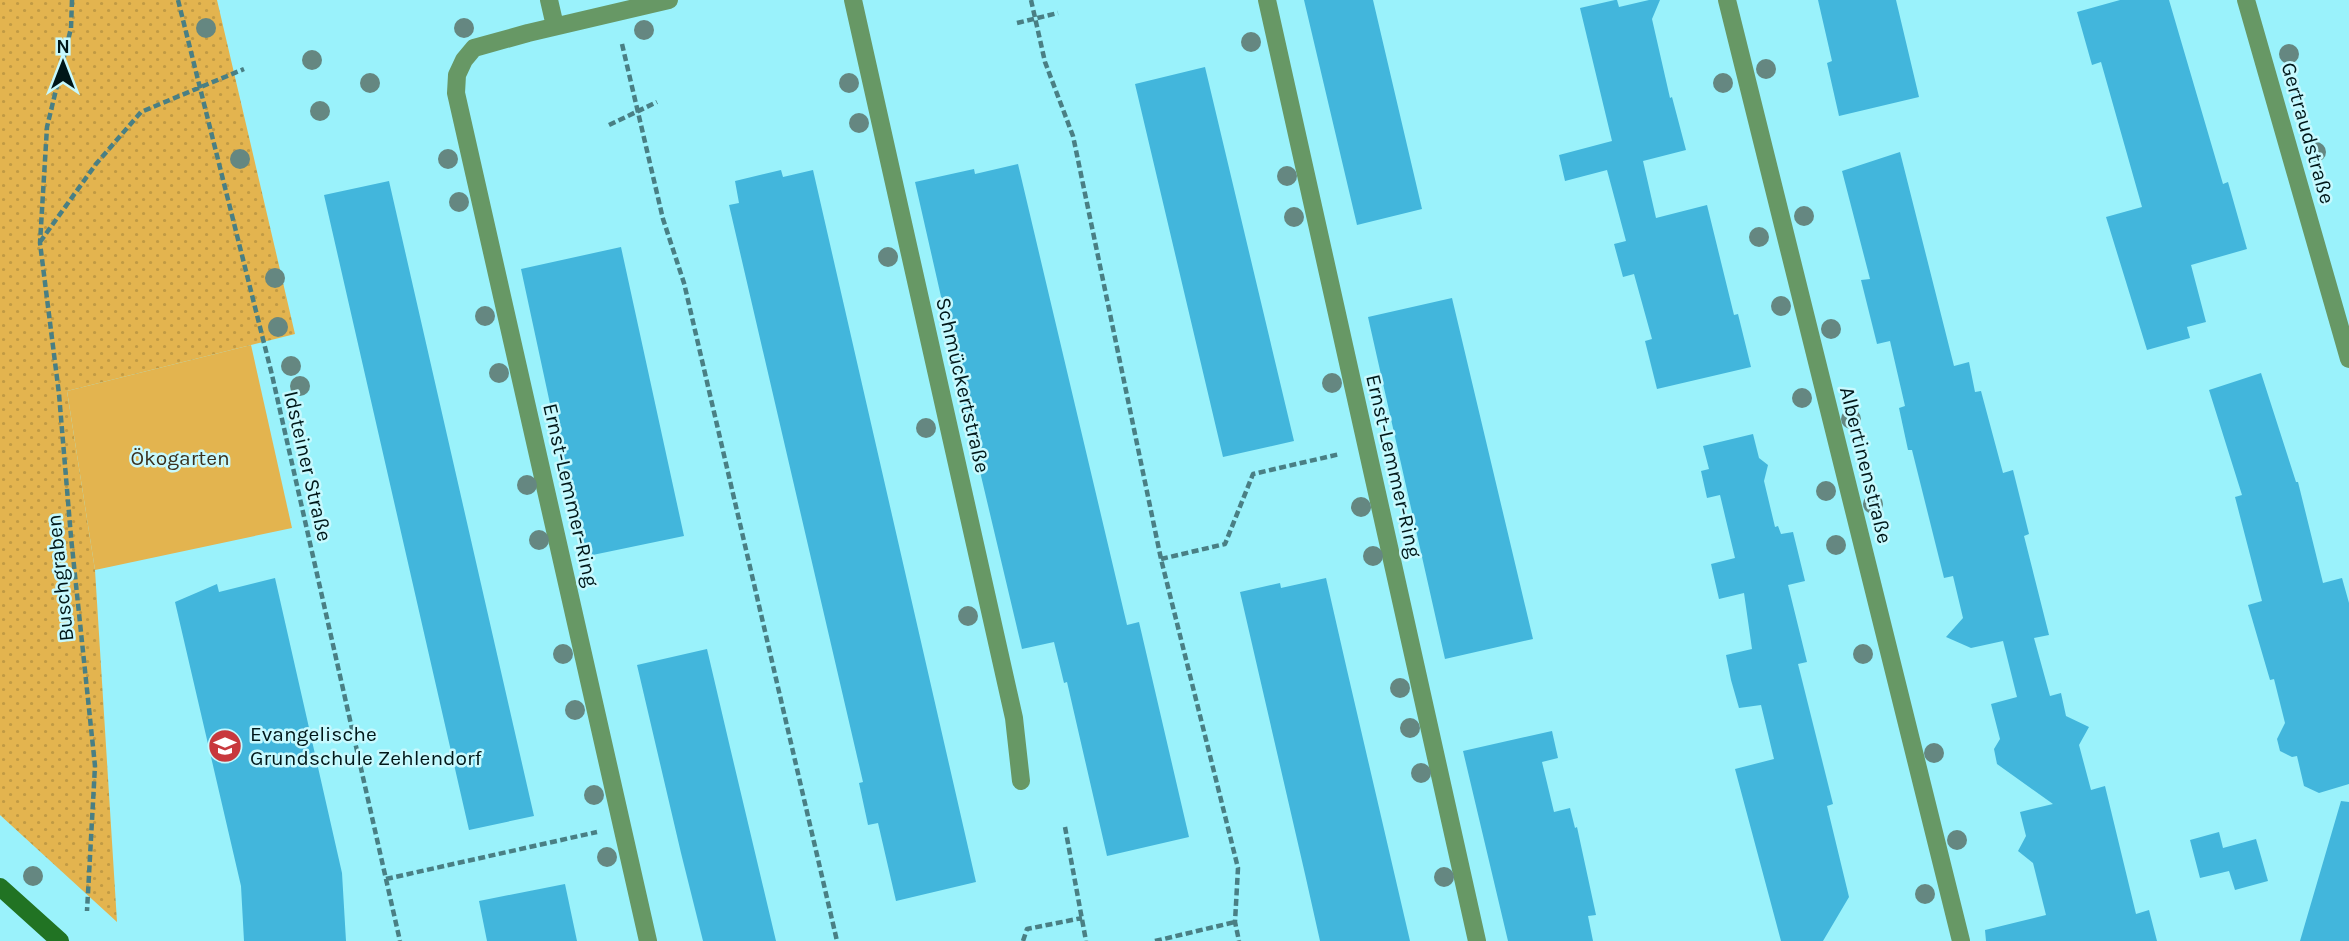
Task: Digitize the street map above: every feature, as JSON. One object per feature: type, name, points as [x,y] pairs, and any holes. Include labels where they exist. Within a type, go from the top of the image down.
[{"type":"street","points":[[549,0],[555,26],[669,0]]},
{"type":"street","name":"Schmückertstraße","points":[[853,0],[1014,718],[1021,781]]},
{"type":"street","name":"Ernst-Lemmer-Ring","points":[[1267,0],[1477,941]]},
{"type":"street","name":"Albertinenstraße","points":[[1727,0],[1961,941]]},
{"type":"street","name":"Gertraudstraße","points":[[2246,0],[2349,359]]},
{"type":"street","name":"Ernst-Lemmer-Ring","points":[[555,26],[474,48],[457,75],[456,93],[648,941]]},
{"type":"street","points":[[0,887],[55,936]]},
{"type":"path","name":"Buschgraben","points":[[72,0],[71,28],[47,127],[40,243],[59,394],[95,766],[88,911]]},
{"type":"path","name":"Idsteiner Straße","points":[[178,0],[272,374],[400,941]]},
{"type":"path","points":[[1031,0],[1045,62],[1073,136],[1161,559],[1238,868],[1235,922],[1239,941]]},
{"type":"path","points":[[1017,23],[1058,13]]},
{"type":"path","points":[[622,44],[663,219],[684,283],[837,941]]},
{"type":"path","points":[[40,243],[96,163],[141,111],[244,69]]},
{"type":"path","points":[[609,125],[657,102]]},
{"type":"path","points":[[1161,559],[1225,544],[1253,474],[1340,453]]},
{"type":"path","points":[[1065,827],[1086,941]]},
{"type":"path","points":[[386,879],[597,832]]},
{"type":"path","points":[[1023,941],[1027,929],[1082,918]]},
{"type":"path","points":[[1155,941],[1235,922]]},
{"type":"green space","points":[[0,0],[217,0],[295,334],[67,391],[95,570],[117,922],[0,815]]},
{"type":"green space","name":"Ökogarten","points":[[251,345],[292,528],[95,570],[67,391]]},
{"type":"building","points":[[1304,0],[1373,0],[1422,209],[1357,225]]},
{"type":"building","points":[[1617,0],[1619,7],[1660,0],[1652,19],[1670,98],[1672,97],[1686,150],[1643,161],[1656,218],[1707,205],[1734,315],[1738,314],[1751,367],[1657,389],[1645,341],[1652,339],[1634,274],[1623,277],[1614,244],[1626,241],[1607,170],[1565,181],[1559,155],[1612,141],[1580,8]]},
{"type":"building","points":[[1818,0],[1896,0],[1919,97],[1839,116],[1827,63],[1832,61]]},
{"type":"building","points":[[2120,0],[2169,0],[2223,184],[2228,182],[2247,249],[2191,265],[2206,322],[2187,327],[2190,338],[2147,350],[2106,217],[2142,207],[2101,62],[2092,65],[2077,12]]},
{"type":"building","points":[[1205,67],[1294,441],[1223,457],[1135,84]]},
{"type":"building","points":[[1900,152],[1954,366],[1969,362],[1975,392],[1981,391],[2003,473],[2013,470],[2029,534],[2024,536],[2049,635],[2034,638],[2050,696],[2061,693],[2066,716],[2089,727],[2079,745],[2091,790],[2105,786],[2136,914],[2149,910],[2157,941],[1986,941],[1985,930],[2046,915],[2033,863],[2018,851],[2026,836],[2020,812],[2053,804],[1997,764],[1994,749],[2000,739],[1991,704],[2017,697],[2003,641],[1971,648],[1946,637],[1963,618],[1953,576],[1944,578],[1912,450],[1908,450],[1899,408],[1905,406],[1890,341],[1877,344],[1861,280],[1870,279],[1842,171]]},
{"type":"building","points":[[1018,164],[1127,625],[1139,622],[1189,837],[1107,856],[1067,682],[1064,683],[1054,642],[1022,649],[950,345],[915,182],[974,169],[975,174]]},
{"type":"building","points":[[781,170],[783,177],[813,170],[976,882],[896,901],[878,823],[868,825],[859,783],[863,782],[729,205],[739,203],[735,181]]},
{"type":"building","points":[[389,181],[534,816],[469,830],[324,195]]},
{"type":"building","points":[[621,247],[684,536],[583,557],[521,269]]},
{"type":"building","points":[[1452,298],[1533,639],[1445,659],[1368,317]]},
{"type":"building","points":[[2261,373],[2298,482],[2323,583],[2342,578],[2349,603],[2349,784],[2319,793],[2304,786],[2297,756],[2292,757],[2280,751],[2277,739],[2285,723],[2274,679],[2270,680],[2248,605],[2262,601],[2235,497],[2242,495],[2209,390]]},
{"type":"building","points":[[1753,434],[1759,458],[1768,465],[1764,481],[1775,527],[1778,526],[1781,534],[1793,532],[1805,581],[1788,585],[1807,662],[1798,664],[1833,804],[1827,806],[1849,897],[1823,941],[1781,941],[1735,769],[1774,759],[1761,705],[1739,708],[1731,680],[1726,655],[1752,649],[1744,593],[1719,599],[1711,564],[1735,558],[1720,495],[1707,498],[1701,471],[1709,469],[1703,446]]},
{"type":"building","points":[[275,578],[342,873],[346,941],[244,941],[241,886],[175,602],[217,584],[219,592]]},
{"type":"building","points":[[1326,578],[1410,941],[1320,941],[1240,592],[1280,583],[1281,588]]},
{"type":"building","points":[[707,649],[776,941],[703,941],[681,853],[637,665]]},
{"type":"building","points":[[1552,731],[1558,758],[1542,762],[1554,812],[1570,808],[1575,828],[1577,827],[1596,915],[1588,916],[1593,941],[1508,941],[1463,751]]},
{"type":"building","points":[[2341,801],[2349,802],[2349,941],[2300,941]]},
{"type":"building","points":[[2219,832],[2223,848],[2256,839],[2268,881],[2235,890],[2229,871],[2200,878],[2190,840]]},
{"type":"building","points":[[565,884],[577,941],[487,941],[479,901]]},
{"type":"place","name":"Evangelische Grundschule Zehlendorf","points":[[225,746]]}]
